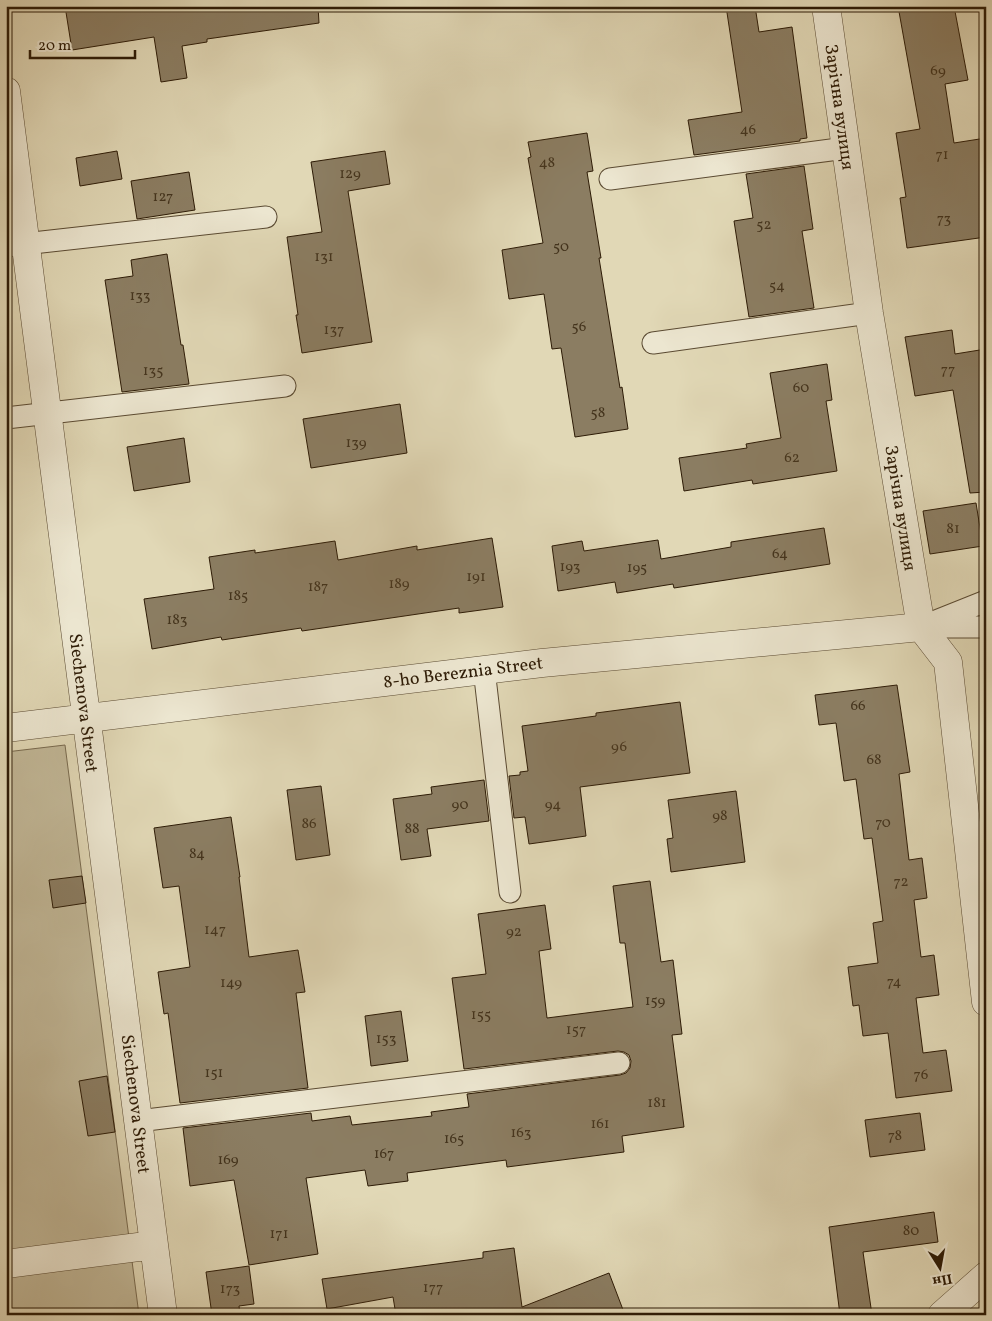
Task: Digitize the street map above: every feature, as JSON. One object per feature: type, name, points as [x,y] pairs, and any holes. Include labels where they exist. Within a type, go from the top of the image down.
[{"type":"street","name":"Зарічна вулиця","points":[[826,6],[869,313],[921,627],[948,662],[986,1002]]},
{"type":"street","name":"Siechenova Street","points":[[6,91],[16,245],[47,413],[163,1315]]},
{"type":"street","name":"8-ho Bereznia Street","points":[[6,728],[484,670],[921,627]]},
{"type":"street","points":[[6,1264],[154,1245]]},
{"type":"street","points":[[942,1315],[986,1276]]},
{"type":"lane","points":[[610,179],[846,148]]},
{"type":"lane","points":[[16,245],[266,217]]},
{"type":"lane","points":[[653,343],[869,313]]},
{"type":"lane","points":[[6,418],[285,386]]},
{"type":"lane","points":[[921,627],[986,601]]},
{"type":"lane","points":[[921,627],[986,627]]},
{"type":"lane","points":[[484,670],[510,892]]},
{"type":"lane","points":[[138,1121],[619,1063]]},
{"type":"shaded area","points":[[65,745],[139,1315],[6,1315],[6,752]]},
{"type":"building","points":[[65,6],[318,6],[319,23],[207,39],[207,42],[182,46],[187,78],[161,82],[154,37],[72,50]]},
{"type":"building","points":[[726,6],[755,6],[759,32],[792,27],[807,138],[800,139],[800,141],[694,155],[688,120],[742,112]]},
{"type":"building","points":[[898,6],[954,6],[968,80],[945,84],[954,143],[986,138],[986,237],[907,248],[900,198],[906,197],[896,133],[920,129]]},
{"type":"building","points":[[587,133],[593,171],[587,172],[601,258],[599,258],[628,429],[575,437],[561,348],[552,349],[544,294],[509,299],[502,250],[543,243],[528,158],[531,157],[528,142]]},
{"type":"building","points":[[117,151],[122,179],[80,186],[76,158]]},
{"type":"building","points":[[385,151],[390,184],[348,191],[372,342],[302,353],[287,237],[322,232],[311,162]]},
{"type":"building","points":[[804,166],[813,229],[802,231],[814,308],[749,317],[734,221],[753,218],[746,174]]},
{"type":"building","points":[[189,172],[195,210],[137,219],[131,181]]},
{"type":"building","points":[[167,254],[189,384],[122,392],[105,280],[133,276],[131,260]]},
{"type":"building","points":[[952,330],[955,354],[986,349],[986,492],[970,493],[953,390],[915,396],[905,337]]},
{"type":"building","points":[[827,364],[832,400],[826,401],[837,471],[753,484],[752,480],[684,491],[679,458],[747,448],[746,444],[781,438],[770,373]]},
{"type":"building","points":[[400,404],[407,453],[311,468],[303,419]]},
{"type":"building","points":[[184,438],[190,482],[134,491],[127,447]]},
{"type":"building","points":[[976,503],[983,546],[930,554],[923,511]]},
{"type":"building","points":[[824,528],[830,564],[674,588],[673,584],[617,593],[615,582],[558,591],[552,546],[582,541],[584,551],[658,540],[661,559],[731,547],[731,542]]},
{"type":"building","points":[[492,538],[503,607],[459,613],[459,608],[302,631],[301,628],[222,640],[221,637],[152,649],[144,599],[214,589],[209,557],[255,550],[255,553],[335,541],[338,560],[417,546],[417,550]]},
{"type":"building","points":[[897,685],[910,772],[899,774],[909,860],[922,858],[927,898],[914,900],[921,957],[934,955],[939,995],[916,998],[923,1053],[946,1050],[952,1091],[896,1098],[888,1033],[863,1036],[859,1005],[853,1006],[848,967],[878,963],[873,923],[883,921],[872,838],[864,839],[856,779],[844,781],[836,723],[819,725],[815,695]]},
{"type":"building","points":[[680,702],[690,773],[580,787],[586,836],[529,844],[525,817],[514,818],[509,776],[520,775],[520,772],[528,771],[522,726],[596,716],[596,713]]},
{"type":"building","points":[[484,780],[489,821],[427,829],[431,856],[401,860],[393,799],[432,794],[431,787]]},
{"type":"building","points":[[321,786],[330,855],[296,860],[287,790]]},
{"type":"building","points":[[736,791],[745,862],[671,872],[667,839],[673,838],[668,800]]},
{"type":"building","points":[[231,817],[249,957],[298,950],[305,992],[296,993],[308,1088],[180,1103],[168,1013],[164,1014],[158,972],[190,967],[179,886],[163,888],[154,828]]},
{"type":"building","points":[[82,876],[86,903],[53,908],[49,880]]},
{"type":"building","points":[[650,881],[661,962],[673,960],[682,1034],[672,1035],[684,1127],[622,1136],[624,1152],[507,1167],[506,1160],[407,1173],[408,1181],[368,1186],[365,1170],[306,1178],[318,1254],[249,1265],[234,1180],[190,1186],[183,1128],[311,1113],[312,1121],[350,1116],[352,1125],[432,1116],[431,1112],[469,1107],[467,1094],[626,1073],[630,1068],[631,1061],[629,1055],[618,1051],[464,1069],[452,978],[486,974],[478,914],[545,905],[551,949],[539,951],[547,1018],[633,1007],[625,943],[620,943],[613,886]]},
{"type":"building","points":[[401,1011],[408,1061],[371,1066],[365,1016]]},
{"type":"building","points":[[107,1076],[115,1132],[88,1136],[79,1081]]},
{"type":"building","points":[[920,1113],[925,1150],[870,1157],[865,1120]]},
{"type":"building","points":[[934,1212],[938,1242],[863,1252],[872,1315],[840,1315],[829,1227]]},
{"type":"building","points":[[514,1248],[522,1307],[609,1273],[625,1315],[396,1315],[393,1297],[327,1309],[322,1279],[483,1258],[483,1252]]},
{"type":"building","points":[[249,1266],[254,1304],[239,1306],[240,1315],[212,1315],[206,1272]]}]
